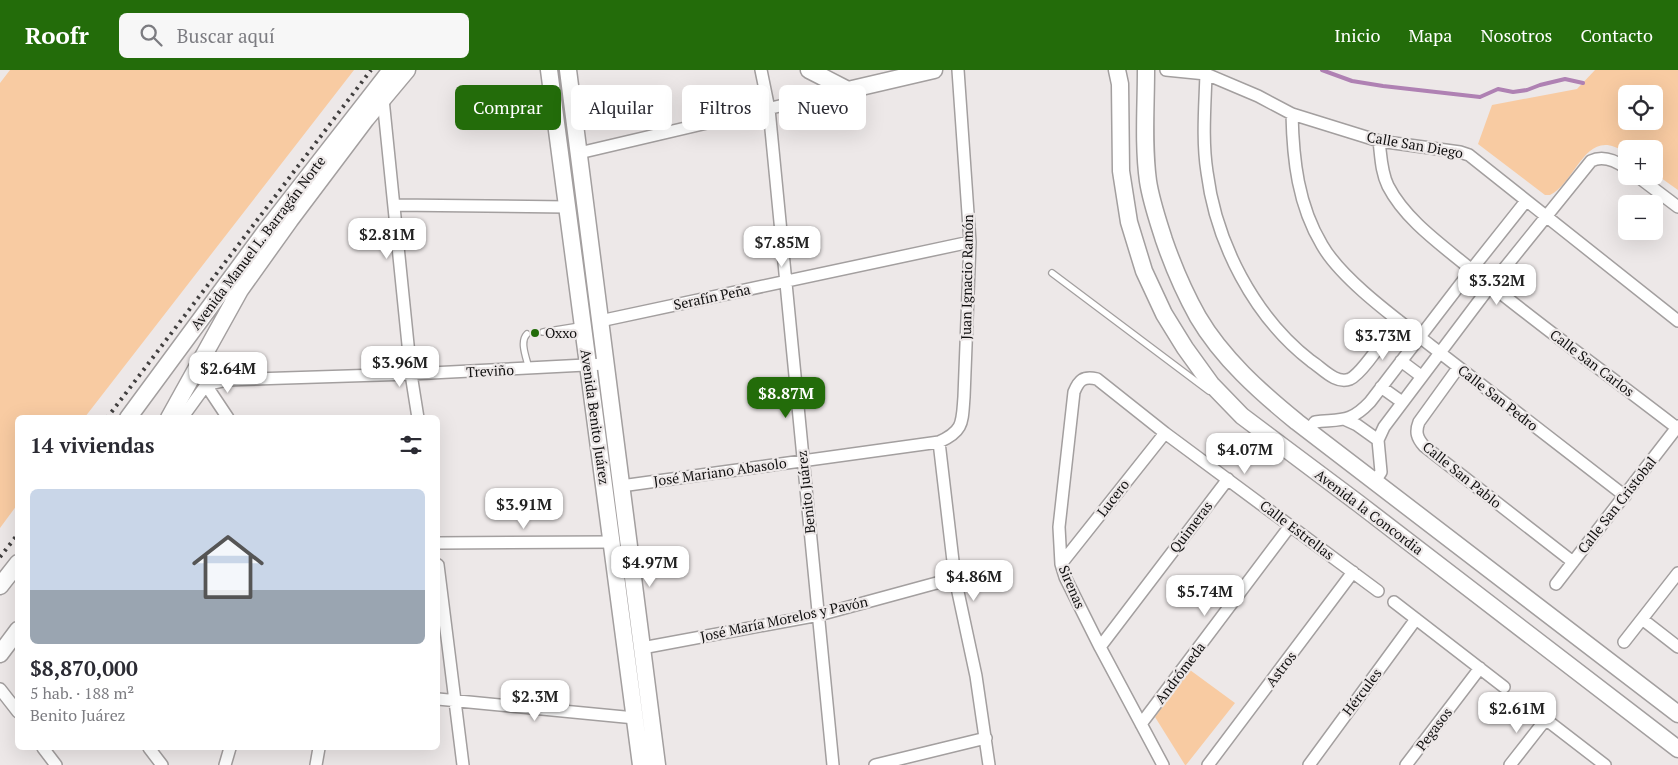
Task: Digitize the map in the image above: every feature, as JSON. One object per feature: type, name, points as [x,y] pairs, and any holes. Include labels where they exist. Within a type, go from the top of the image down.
[{"type":"main road","name":"Avenida Manuel L. Barragán Norte","points":[[130,415],[265,232],[391,70]]},
{"type":"main road","name":"Avenida Manuel L. Barragán Norte","points":[[171,415],[240,290],[290,220],[407,70]]},
{"type":"main road","name":"Avenida Benito Juárez","points":[[549,70],[641,765]]},
{"type":"main road","name":"Avenida Benito Juárez","points":[[568,70],[657,765]]},
{"type":"main road","points":[[808,70],[838,85]]},
{"type":"main road","points":[[866,86],[934,70]]},
{"type":"main road","name":"Avenida la Concordia","points":[[1116,70],[1120,84],[1121,171],[1129,222],[1144,271],[1164,314],[1185,348],[1211,384],[1242,416],[1678,749]]},
{"type":"main road","name":"Avenida la Concordia","points":[[1146,70],[1148,181],[1158,220],[1174,268],[1198,317],[1217,344],[1257,388],[1308,431],[1678,714]]},
{"type":"main road","points":[[1292,453],[1308,431]]},
{"type":"main road","points":[[1358,503],[1374,481]]},
{"type":"main road","points":[[0,586],[15,567]]},
{"type":"main road","points":[[0,654],[15,634]]},
{"type":"street","name":"Benito Juárez","points":[[760,70],[764,85]]},
{"type":"street","name":"Juan Ignacio Ramón","points":[[939,442],[951,437],[959,429],[962,420],[970,242],[958,70]]},
{"type":"street","name":"Calle San Diego","points":[[1166,70],[1206,74],[1258,96],[1292,114],[1379,141],[1469,155],[1678,321]]},
{"type":"street","points":[[1206,74],[1204,126],[1207,172],[1214,209],[1223,240],[1243,281],[1273,323],[1306,357],[1333,377],[1342,381],[1349,380],[1359,372],[1398,320]]},
{"type":"street","points":[[383,99],[411,374],[418,415]]},
{"type":"street","points":[[769,108],[779,106]]},
{"type":"street","name":"Benito Juárez","points":[[769,108],[833,765]]},
{"type":"street","name":"Calle San Pedro","points":[[1292,114],[1297,181],[1306,214],[1322,246],[1351,280],[1458,368],[1625,496]]},
{"type":"street","points":[[579,153],[682,129]]},
{"type":"street","name":"Calle San Carlos","points":[[1379,141],[1383,171],[1388,185],[1398,201],[1423,229],[1491,285],[1677,427]]},
{"type":"street","points":[[1374,481],[1381,472],[1378,440],[1384,427],[1439,352],[1591,161],[1604,158],[1618,163]]},
{"type":"street","points":[[1650,185],[1678,207]]},
{"type":"street","points":[[1346,420],[1362,410],[1381,388],[1400,361],[1526,201]]},
{"type":"street","points":[[394,205],[567,206]]},
{"type":"street","name":"Serafín Peña","points":[[600,321],[970,242]]},
{"type":"street","points":[[1400,361],[1421,376]]},
{"type":"street","name":"Treviño","points":[[206,385],[227,380],[411,374],[605,364]]},
{"type":"street","name":"Calle San Pablo","points":[[1458,368],[1419,422],[1416,429],[1418,438],[1424,446],[1573,562]]},
{"type":"street","name":"Sirenas","points":[[1097,379],[1088,377],[1081,379],[1074,392],[1060,527],[1060,564],[1100,647],[1163,765]]},
{"type":"street","name":"Calle Estrellas","points":[[1097,379],[1378,591]]},
{"type":"street","points":[[184,415],[206,385],[226,415]]},
{"type":"street","points":[[1381,388],[1402,402]]},
{"type":"street","points":[[1308,431],[1315,422],[1346,420],[1357,424],[1378,440]]},
{"type":"street","name":"Calle San Cristobal","points":[[1556,584],[1677,427]]},
{"type":"street","name":"Lucero","points":[[1060,564],[1165,432]]},
{"type":"street","points":[[939,442],[955,578],[976,676],[989,765]]},
{"type":"street","name":"José Mariano Abasolo","points":[[621,486],[939,442]]},
{"type":"street","name":"Quimeras","points":[[1100,647],[1228,479]]},
{"type":"street","name":"Andrómeda","points":[[1141,724],[1290,526]]},
{"type":"street","points":[[440,543],[612,542]]},
{"type":"street","name":"Astros","points":[[1208,765],[1354,572]]},
{"type":"street","points":[[1624,642],[1678,573]]},
{"type":"street","name":"José María Morelos y Pavón","points":[[642,648],[819,615],[955,578]]},
{"type":"street","points":[[440,582],[462,765]]},
{"type":"street","points":[[1394,602],[1504,687]]},
{"type":"street","points":[[1642,619],[1678,647]]},
{"type":"street","name":"Hércules","points":[[1309,765],[1416,620]]},
{"type":"street","name":"Pegasos","points":[[1406,765],[1480,668]]},
{"type":"street","points":[[0,689],[15,708]]},
{"type":"street","points":[[440,699],[635,718]]},
{"type":"street","points":[[1522,702],[1605,765]]},
{"type":"street","points":[[1510,765],[1546,719]]},
{"type":"street","points":[[875,765],[986,738]]},
{"type":"street","points":[[45,750],[56,765]]},
{"type":"street","points":[[151,750],[162,765]]},
{"type":"street","points":[[225,765],[229,750]]},
{"type":"street","points":[[316,765],[319,750]]},
{"type":"lane","points":[[1052,272],[1242,416]]},
{"type":"lane","points":[[543,332],[582,326]]},
{"type":"lane","points":[[527,334],[524,338],[524,346],[529,369]]},
{"type":"shaded area","points":[[10,70],[354,70],[87,415],[15,415],[15,508],[0,528],[0,83]]},
{"type":"shaded area","points":[[1595,70],[1678,70],[1678,190],[1663,179],[1663,140],[1618,140],[1618,149],[1612,146],[1601,145],[1591,150],[1560,188],[1550,195],[1545,195],[1478,144],[1492,105],[1577,89]]},
{"type":"shaded area","points":[[1190,670],[1235,703],[1185,765],[1155,717]]},
{"type":"waterway","points":[[1322,70],[1352,81],[1480,97],[1498,89],[1513,92],[1527,90],[1565,79],[1583,83]]},
{"type":"railway","points":[[109,415],[371,70]]},
{"type":"railway","points":[[0,557],[15,538]]},
{"type":"place","name":"Oxxo","points":[[535,333]]}]
